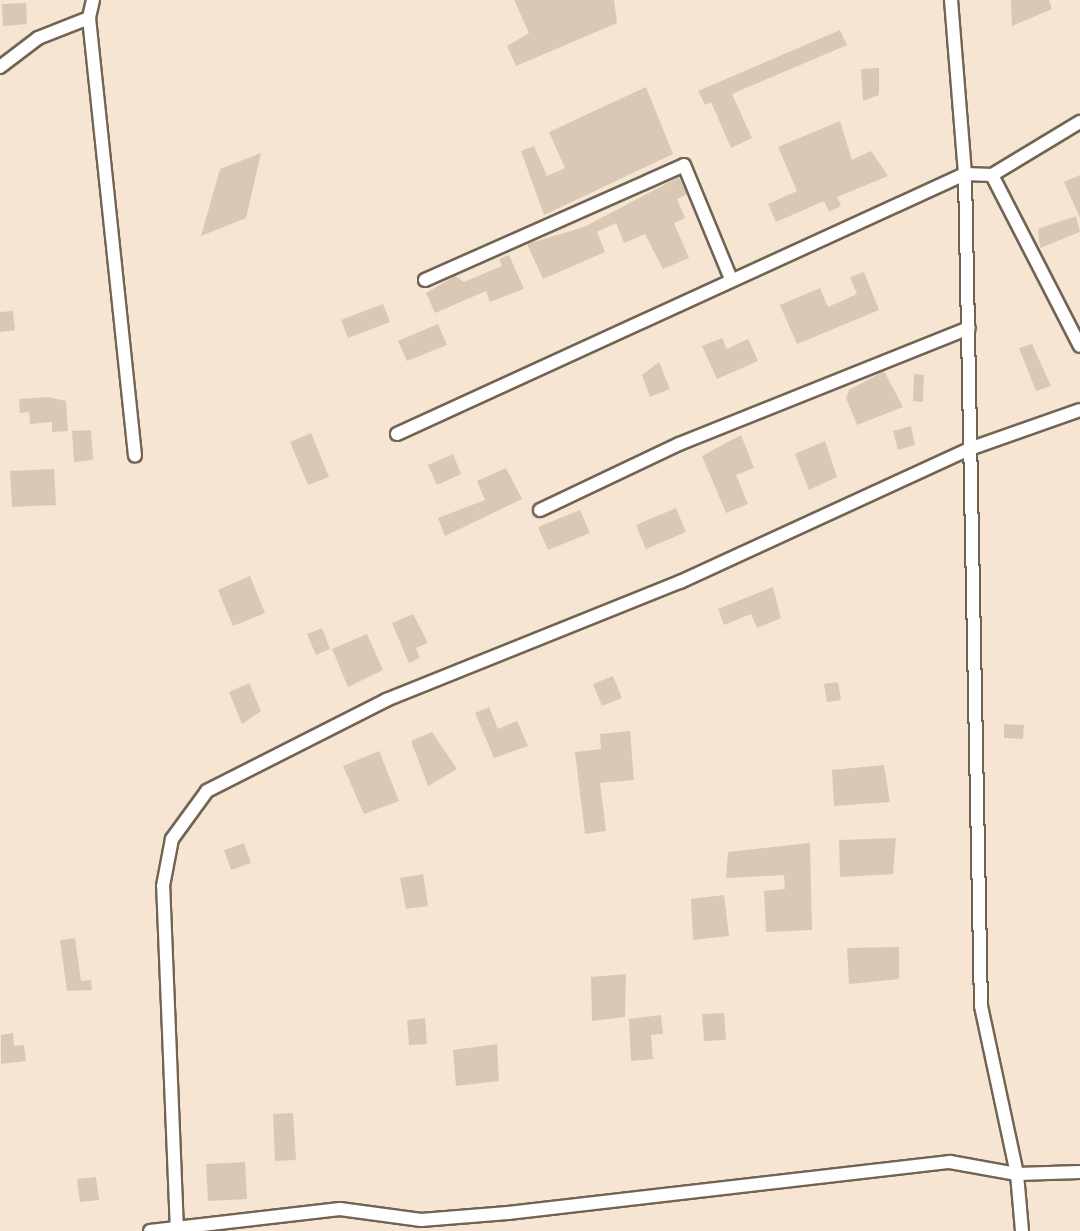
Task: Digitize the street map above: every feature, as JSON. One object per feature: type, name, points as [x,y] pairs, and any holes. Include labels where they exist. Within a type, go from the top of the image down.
[{"type":"street","points":[[93,0],[89,18],[135,456]]},
{"type":"street","points":[[951,0],[965,174],[981,1006],[1017,1174],[1022,1231]]},
{"type":"street","points":[[0,67],[38,38],[89,18]]},
{"type":"street","points":[[397,434],[965,174],[992,174],[1080,122]]},
{"type":"street","points":[[425,280],[684,165],[731,279]]},
{"type":"street","points":[[992,174],[1080,346]]},
{"type":"street","points":[[540,510],[679,444],[969,328]]},
{"type":"street","points":[[177,1229],[163,886],[172,839],[207,791],[386,700],[680,582],[972,449],[1080,410]]},
{"type":"street","points":[[150,1231],[340,1209],[421,1220],[508,1213],[950,1162],[1017,1174],[1080,1172]]},
{"type":"building","points":[[514,0],[614,0],[617,23],[516,66],[507,46],[529,33]]},
{"type":"building","points":[[1011,0],[1049,0],[1052,9],[1012,26]]},
{"type":"building","points":[[26,3],[27,24],[3,26],[2,4]]},
{"type":"building","points":[[840,30],[847,45],[732,94],[752,138],[731,148],[711,102],[705,105],[698,91]]},
{"type":"building","points":[[879,68],[879,95],[863,101],[861,69]]},
{"type":"building","points":[[646,87],[673,154],[544,215],[521,151],[534,146],[547,176],[565,168],[549,132]]},
{"type":"building","points":[[840,121],[852,160],[871,151],[888,176],[837,197],[841,206],[829,212],[824,201],[776,222],[768,204],[797,191],[778,147]]},
{"type":"building","points":[[261,153],[246,218],[201,236],[220,169]]},
{"type":"building","points":[[1080,175],[1080,218],[1064,182]]},
{"type":"building","points":[[679,177],[687,194],[677,199],[685,218],[674,223],[689,258],[663,269],[645,234],[624,243],[616,223],[597,232],[605,252],[543,279],[527,244],[584,227]]},
{"type":"building","points":[[1076,216],[1080,232],[1040,248],[1038,229]]},
{"type":"building","points":[[509,255],[524,289],[490,302],[486,291],[435,313],[426,293],[455,276],[464,282],[502,266],[499,259]]},
{"type":"building","points":[[864,272],[879,310],[797,344],[780,305],[820,288],[828,307],[857,294],[850,277]]},
{"type":"building","points":[[383,304],[390,322],[348,338],[341,320]]},
{"type":"building","points":[[13,311],[15,330],[0,332],[0,312]]},
{"type":"building","points":[[438,324],[447,345],[407,361],[398,341]]},
{"type":"building","points":[[722,338],[727,349],[748,339],[758,361],[717,379],[702,346]]},
{"type":"building","points":[[1032,344],[1051,386],[1036,391],[1019,348]]},
{"type":"building","points":[[659,362],[670,389],[650,397],[642,375]]},
{"type":"building","points":[[884,371],[903,407],[857,425],[846,398],[849,390]]},
{"type":"building","points":[[914,374],[924,375],[923,402],[913,401]]},
{"type":"building","points":[[48,397],[66,401],[68,431],[52,432],[52,422],[30,424],[29,412],[20,413],[19,399]]},
{"type":"building","points":[[911,426],[915,445],[898,450],[893,431]]},
{"type":"building","points":[[91,430],[93,460],[74,462],[72,431]]},
{"type":"building","points":[[311,433],[329,477],[308,485],[290,442]]},
{"type":"building","points":[[741,435],[754,468],[736,475],[748,504],[726,513],[702,456]]},
{"type":"building","points":[[825,441],[837,477],[809,490],[795,454]]},
{"type":"building","points":[[453,454],[461,474],[437,485],[428,465]]},
{"type":"building","points":[[506,468],[522,499],[445,536],[438,518],[485,500],[477,481]]},
{"type":"building","points":[[54,469],[56,505],[12,507],[10,471]]},
{"type":"building","points":[[676,508],[686,532],[646,549],[636,525]]},
{"type":"building","points":[[580,510],[590,533],[548,550],[538,527]]},
{"type":"building","points":[[250,576],[265,613],[233,626],[218,590]]},
{"type":"building","points":[[773,587],[781,618],[757,628],[751,614],[724,625],[718,609]]},
{"type":"building","points":[[413,614],[428,643],[416,648],[420,658],[409,663],[392,623]]},
{"type":"building","points":[[322,628],[330,649],[316,655],[307,634]]},
{"type":"building","points":[[367,634],[383,670],[348,687],[332,649]]},
{"type":"building","points":[[613,676],[622,698],[602,706],[593,684]]},
{"type":"building","points":[[838,682],[841,700],[827,702],[824,684]]},
{"type":"building","points":[[249,683],[261,711],[242,724],[229,692]]},
{"type":"building","points":[[489,707],[498,729],[517,721],[528,746],[494,758],[475,713]]},
{"type":"building","points":[[1004,724],[1024,725],[1023,739],[1004,738]]},
{"type":"building","points":[[630,731],[634,780],[600,783],[606,831],[585,834],[575,752],[601,749],[600,734]]},
{"type":"building","points":[[432,732],[457,769],[428,786],[411,741]]},
{"type":"building","points":[[379,751],[399,801],[364,814],[343,766]]},
{"type":"building","points":[[884,765],[890,802],[834,806],[832,770]]},
{"type":"building","points":[[896,838],[893,874],[840,877],[839,840]]},
{"type":"building","points":[[244,843],[251,863],[231,870],[224,850]]},
{"type":"building","points":[[810,843],[812,930],[766,932],[764,891],[785,889],[784,875],[726,878],[728,852]]},
{"type":"building","points":[[423,874],[428,906],[406,909],[400,878]]},
{"type":"building","points":[[724,895],[729,936],[693,940],[691,899]]},
{"type":"building","points":[[75,938],[81,981],[91,980],[92,990],[67,991],[60,940]]},
{"type":"building","points":[[899,947],[899,979],[849,984],[847,948]]},
{"type":"building","points":[[626,974],[625,1017],[592,1021],[591,977]]},
{"type":"building","points":[[724,1013],[726,1040],[704,1041],[702,1014]]},
{"type":"building","points":[[661,1015],[663,1034],[651,1035],[653,1059],[631,1061],[629,1019]]},
{"type":"building","points":[[425,1018],[427,1044],[409,1045],[407,1020]]},
{"type":"building","points":[[13,1033],[14,1046],[24,1045],[26,1061],[1,1064],[1,1035]]},
{"type":"building","points":[[497,1044],[499,1081],[456,1086],[453,1050]]},
{"type":"building","points":[[293,1113],[296,1160],[275,1161],[273,1114]]},
{"type":"building","points":[[245,1162],[247,1199],[208,1201],[206,1164]]},
{"type":"building","points":[[96,1177],[99,1200],[80,1202],[77,1179]]}]
